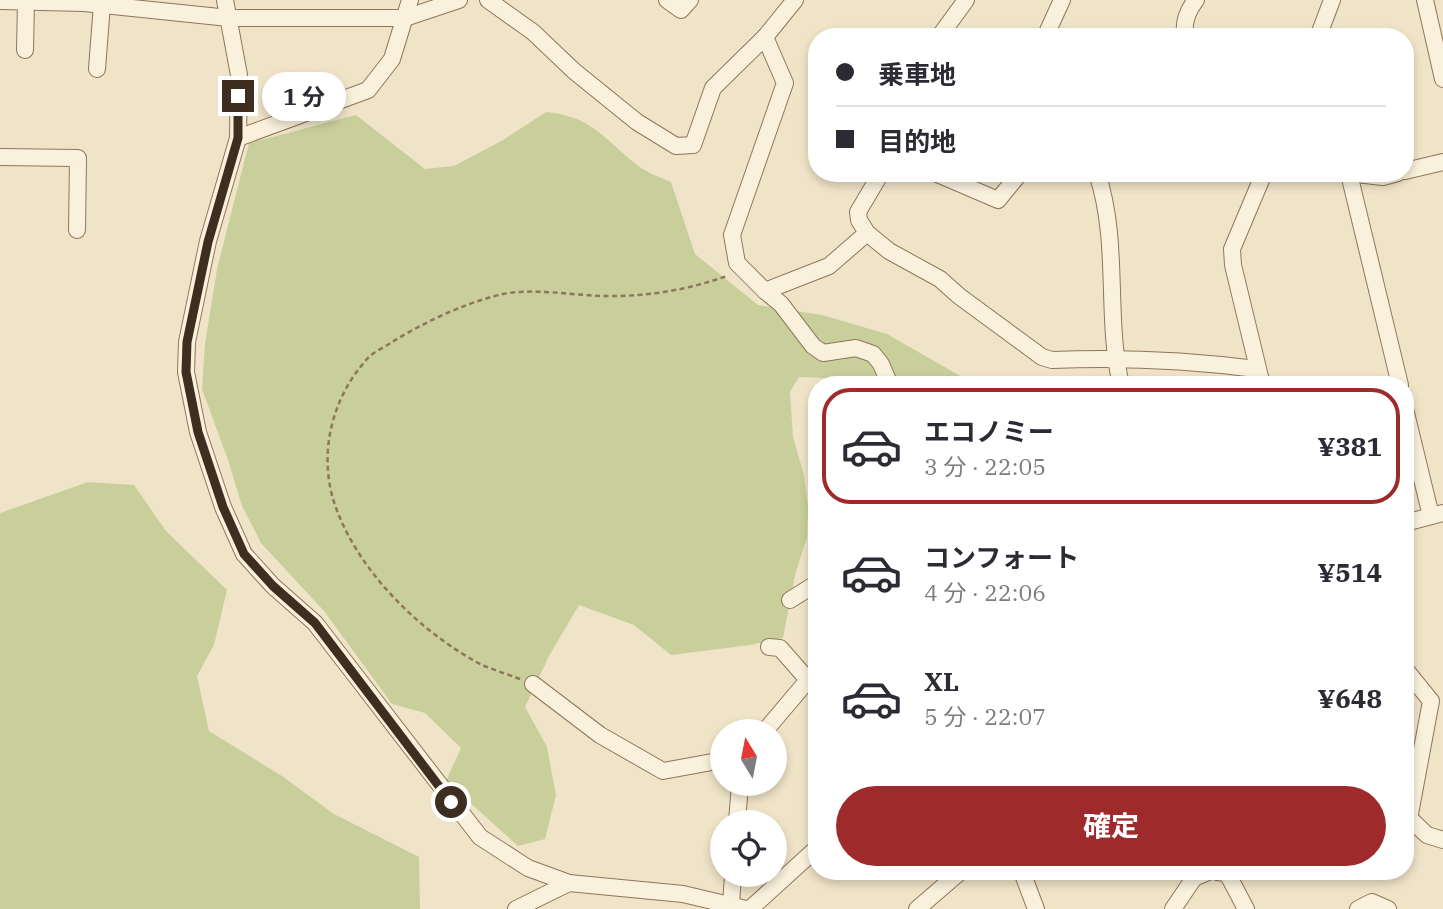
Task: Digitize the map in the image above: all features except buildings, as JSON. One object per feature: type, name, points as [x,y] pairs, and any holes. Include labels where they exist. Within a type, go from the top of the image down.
[{"type":"street","points":[[225,0],[239,75],[238,138],[208,242],[187,342],[186,372],[198,432],[223,507],[244,554],[273,586],[315,623],[480,837],[528,868],[569,883],[683,894],[742,907]]},
{"type":"street","points":[[238,138],[368,90],[392,59],[410,0]]},
{"type":"street","points":[[0,1],[102,5],[229,18],[405,18],[459,0]]},
{"type":"street","points":[[488,0],[533,32],[574,71],[638,122],[676,146],[693,145],[713,88],[765,37],[795,0]]},
{"type":"street","points":[[667,0],[681,10],[690,0]]},
{"type":"street","points":[[946,28],[966,0]]},
{"type":"street","points":[[1049,28],[1062,0]]},
{"type":"street","points":[[1184,28],[1196,0]]},
{"type":"street","points":[[1321,28],[1332,0]]},
{"type":"street","points":[[1424,0],[1443,79]]},
{"type":"street","points":[[25,50],[26,1]]},
{"type":"street","points":[[97,69],[102,5]]},
{"type":"street","points":[[765,37],[786,83],[732,235],[737,263],[781,304],[813,346],[823,353],[856,348],[873,354],[886,376]]},
{"type":"street","points":[[0,157],[78,158],[77,230]]},
{"type":"street","points":[[1414,169],[1443,162]]},
{"type":"street","points":[[876,182],[858,212],[859,220],[867,233],[889,251],[940,279],[1042,357],[1052,360],[1114,357],[1256,369]]},
{"type":"street","points":[[956,182],[998,200],[1013,182]]},
{"type":"street","points":[[1100,182],[1111,258],[1114,357],[1119,376]]},
{"type":"street","points":[[1259,376],[1233,265],[1232,248],[1260,182]]},
{"type":"street","points":[[1350,182],[1398,376]]},
{"type":"street","points":[[765,291],[829,266],[867,233]]},
{"type":"street","points":[[1414,439],[1437,515],[1414,521]]},
{"type":"street","points":[[790,600],[808,589]]},
{"type":"street","points":[[769,647],[780,649],[807,680],[775,719]]},
{"type":"street","points":[[1414,680],[1432,701],[1414,785]]},
{"type":"street","points":[[533,684],[600,735],[663,771],[710,762]]},
{"type":"street","points":[[1414,823],[1427,835],[1443,841]]},
{"type":"street","points":[[742,907],[808,855]]},
{"type":"street","points":[[917,909],[951,880]]},
{"type":"street","points":[[1025,880],[1036,909]]},
{"type":"street","points":[[1173,909],[1193,880]]},
{"type":"street","points":[[1231,880],[1246,909]]},
{"type":"street","points":[[516,909],[569,883]]},
{"type":"street","points":[[736,887],[742,907]]},
{"type":"street","points":[[1358,909],[1372,902],[1388,909]]},
{"type":"path","points":[[533,684],[481,664],[432,631],[404,609],[365,564],[342,524],[331,497],[327,466],[329,435],[339,399],[370,355],[413,330],[463,307],[504,294],[534,292],[640,296],[698,286],[743,271]]},
{"type":"green space","points":[[546,112],[586,124],[641,168],[671,182],[695,254],[758,305],[822,315],[887,334],[960,376],[799,377],[790,392],[793,437],[804,475],[808,508],[807,537],[795,575],[783,638],[671,655],[634,625],[579,605],[549,656],[525,707],[547,747],[556,795],[545,839],[518,846],[446,781],[461,748],[425,713],[392,704],[324,611],[261,543],[242,506],[202,389],[205,344],[217,269],[249,143],[356,115],[425,169],[454,166],[503,140]]},
{"type":"green space","points":[[88,482],[134,485],[166,531],[227,590],[214,645],[197,676],[209,731],[282,776],[334,814],[419,857],[420,909],[0,909],[0,513]]},
{"type":"route","points":[[238,96],[238,138],[208,242],[187,342],[186,372],[198,432],[223,507],[244,554],[273,586],[315,623],[451,802]]}]
